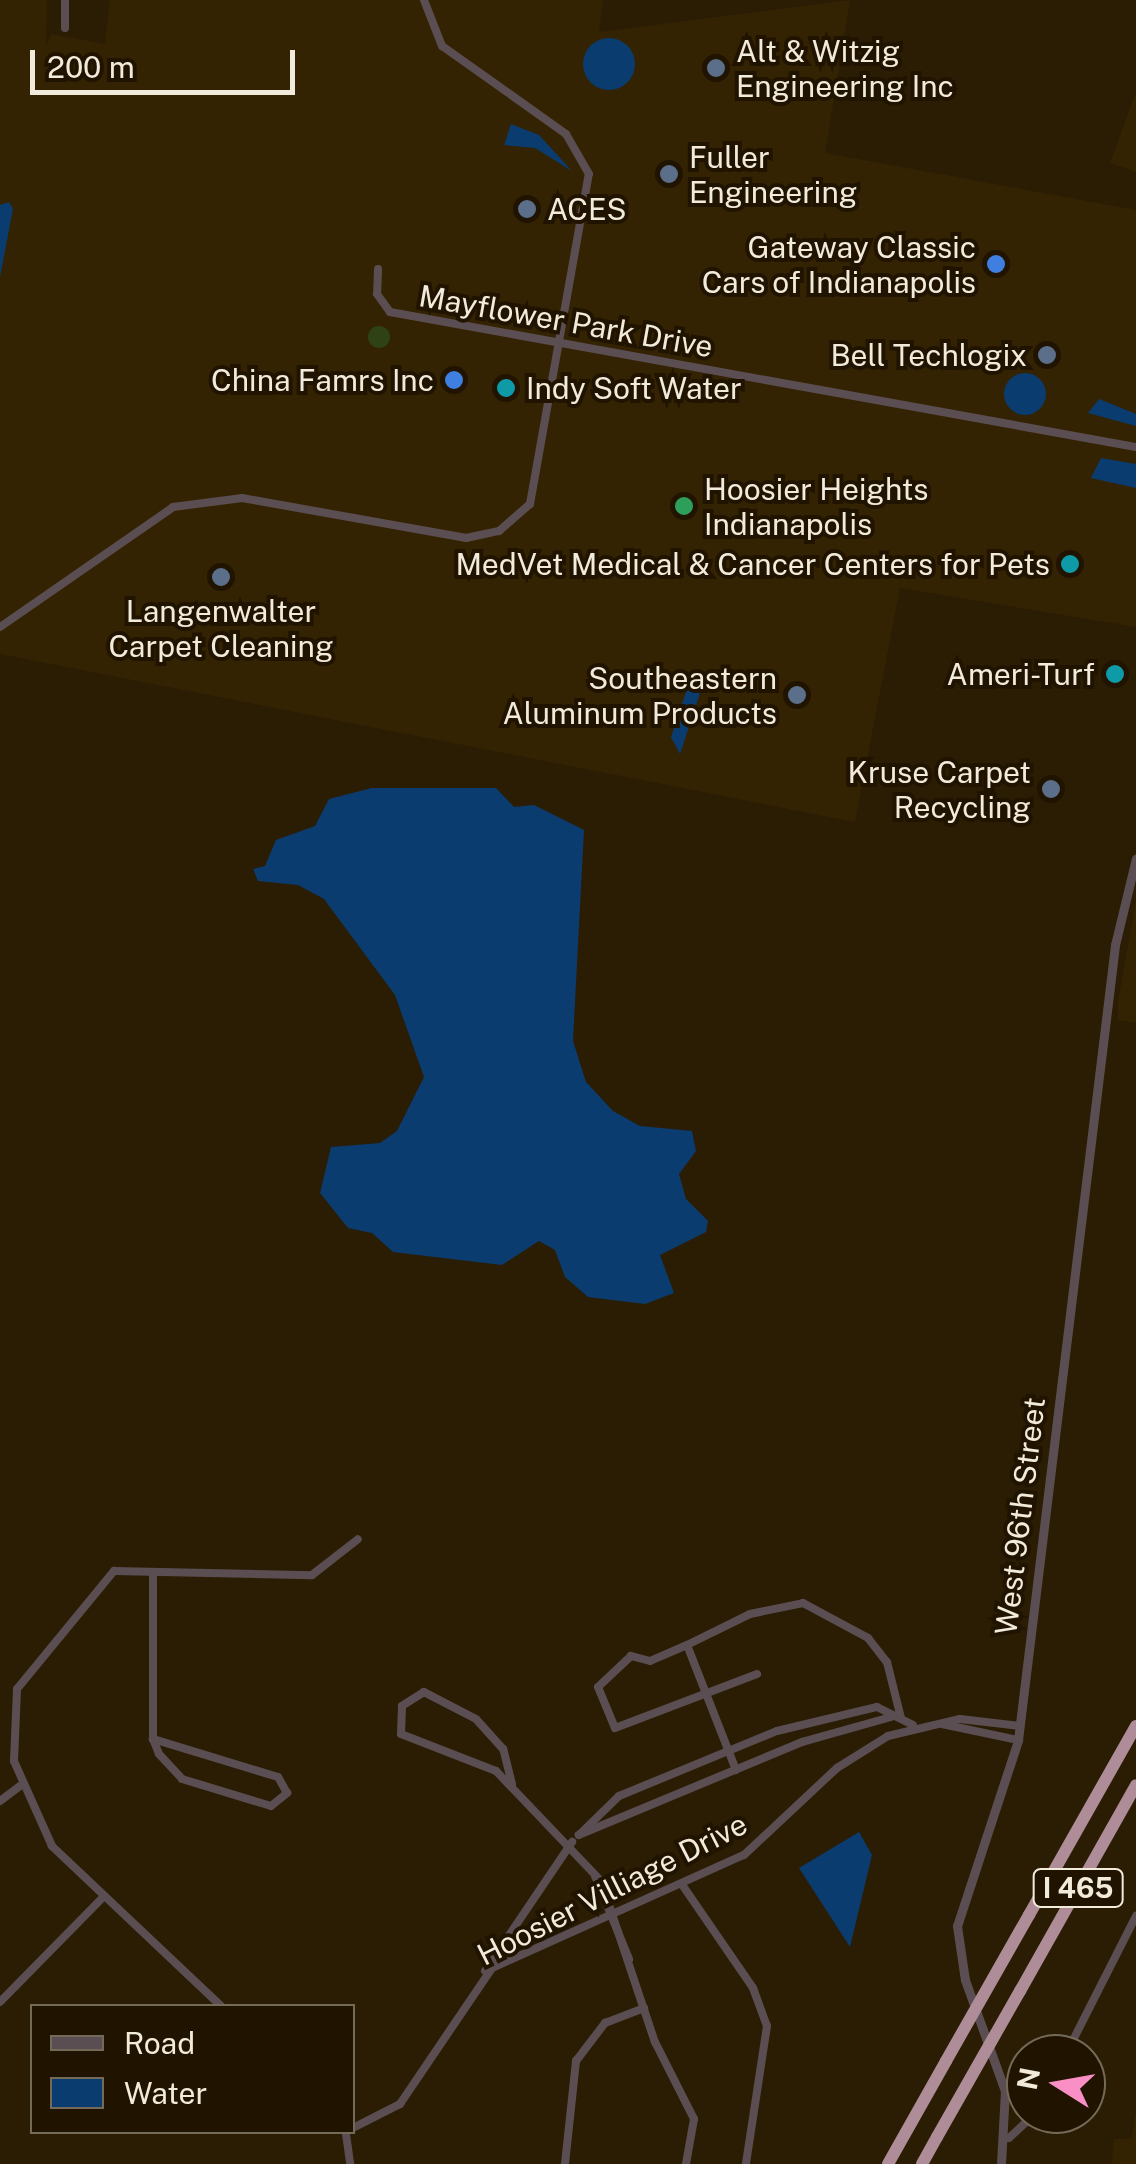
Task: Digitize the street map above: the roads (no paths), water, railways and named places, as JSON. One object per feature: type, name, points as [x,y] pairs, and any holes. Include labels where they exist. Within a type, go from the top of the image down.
[{"type":"highway","name":"I 465","points":[[888,2164],[1136,1726]]},
{"type":"highway","name":"I 465","points":[[922,2164],[1136,1785]]},
{"type":"street","points":[[65,0],[65,28]]},
{"type":"street","points":[[0,627],[173,507],[280,504],[460,538],[505,528],[538,486],[590,200],[584,158],[558,127],[451,56],[424,0]]},
{"type":"street","name":"Mayflower Park Drive","points":[[378,269],[376,294],[390,312],[1136,447]]},
{"type":"street","name":"West 96th Street","points":[[1001,2164],[1009,2138],[1005,2091],[965,1980],[957,1926],[1018,1740],[1115,944],[1136,858]]},
{"type":"street","points":[[219,2004],[52,1846],[20,1786],[11,1726],[27,1670],[105,1576],[122,1569],[152,1576],[312,1576],[358,1539]]},
{"type":"street","points":[[152,1576],[153,1739],[182,1779],[271,1806],[287,1793],[278,1776],[153,1739]]},
{"type":"street","points":[[757,1674],[615,1728],[598,1687],[631,1656],[650,1660],[750,1614],[804,1603],[878,1650],[902,1718]]},
{"type":"street","points":[[687,1646],[736,1770]]},
{"type":"street","points":[[512,1784],[503,1749],[476,1720],[424,1692],[402,1706],[396,1726],[404,1737],[480,1762],[512,1784],[595,1876],[630,1960],[644,2008],[694,2119],[686,2164]]},
{"type":"street","points":[[483,1976],[570,1846],[619,1796],[836,1712],[877,1707],[891,1717]]},
{"type":"street","points":[[579,1836],[736,1770],[891,1717],[902,1718],[914,1726]]},
{"type":"street","name":"Hoosier Villiage Drive","points":[[355,2128],[400,2104],[483,1976],[683,1886],[762,1842],[857,1753],[914,1726],[938,1722],[1020,1726]]},
{"type":"street","name":"Hoosier Villiage Drive","points":[[938,1722],[1018,1740]]},
{"type":"street","points":[[0,1801],[20,1786]]},
{"type":"street","points":[[683,1886],[768,2026],[746,2164]]},
{"type":"street","points":[[0,2002],[104,1896]]},
{"type":"street","points":[[1076,2034],[1136,1916]]},
{"type":"street","points":[[565,2164],[576,2060],[605,2023],[644,2008]]},
{"type":"street","points":[[346,2134],[350,2164]]},
{"type":"street","points":[[1009,2138],[1013,2134]]},
{"type":"water","points":[[609,38],[627,46],[635,64],[627,82],[609,90],[591,82],[583,64],[591,46]]},
{"type":"water","points":[[511,124],[539,135],[572,171],[535,148],[504,145]]},
{"type":"water","points":[[9,202],[13,209],[0,277],[0,205]]},
{"type":"water","points":[[1025,373],[1040,379],[1046,394],[1040,409],[1025,415],[1010,409],[1004,394],[1010,379]]},
{"type":"water","points":[[1099,399],[1136,414],[1136,426],[1088,413]]},
{"type":"water","points":[[1101,458],[1136,464],[1136,488],[1091,478]]},
{"type":"water","points":[[690,680],[700,693],[680,754],[671,737]]},
{"type":"water","points":[[372,788],[496,788],[514,807],[534,805],[584,830],[573,1041],[586,1082],[613,1111],[640,1126],[692,1131],[696,1151],[679,1174],[686,1199],[708,1221],[706,1232],[660,1255],[674,1293],[645,1304],[588,1297],[565,1277],[555,1250],[539,1241],[502,1265],[393,1252],[372,1233],[348,1228],[320,1193],[331,1147],[380,1143],[397,1131],[424,1077],[395,995],[324,899],[298,885],[258,881],[253,869],[265,866],[276,840],[315,826],[329,799]]},
{"type":"water","points":[[859,1832],[872,1855],[850,1947],[799,1868]]},
{"type":"place","name":"Alt & Witzig Engineering Inc","points":[[716,68]]},
{"type":"place","name":"Fuller Engineering","points":[[669,174]]},
{"type":"place","name":"ACES","points":[[527,209]]},
{"type":"place","name":"Gateway Classic Cars of Indianapolis","points":[[996,264]]},
{"type":"place","name":"Bell Techlogix","points":[[1047,355]]},
{"type":"place","name":"China Famrs Inc","points":[[454,380]]},
{"type":"place","name":"Indy Soft Water","points":[[506,388]]},
{"type":"place","name":"Hoosier Heights Indianapolis","points":[[684,506]]},
{"type":"place","name":"MedVet Medical & Cancer Centers for Pets","points":[[1070,564]]},
{"type":"place","name":"Langenwalter Carpet Cleaning","points":[[221,577]]},
{"type":"place","name":"Ameri-Turf","points":[[1115,674]]},
{"type":"place","name":"Southeastern Aluminum Products","points":[[797,695]]},
{"type":"place","name":"Kruse Carpet Recycling","points":[[1051,789]]}]
